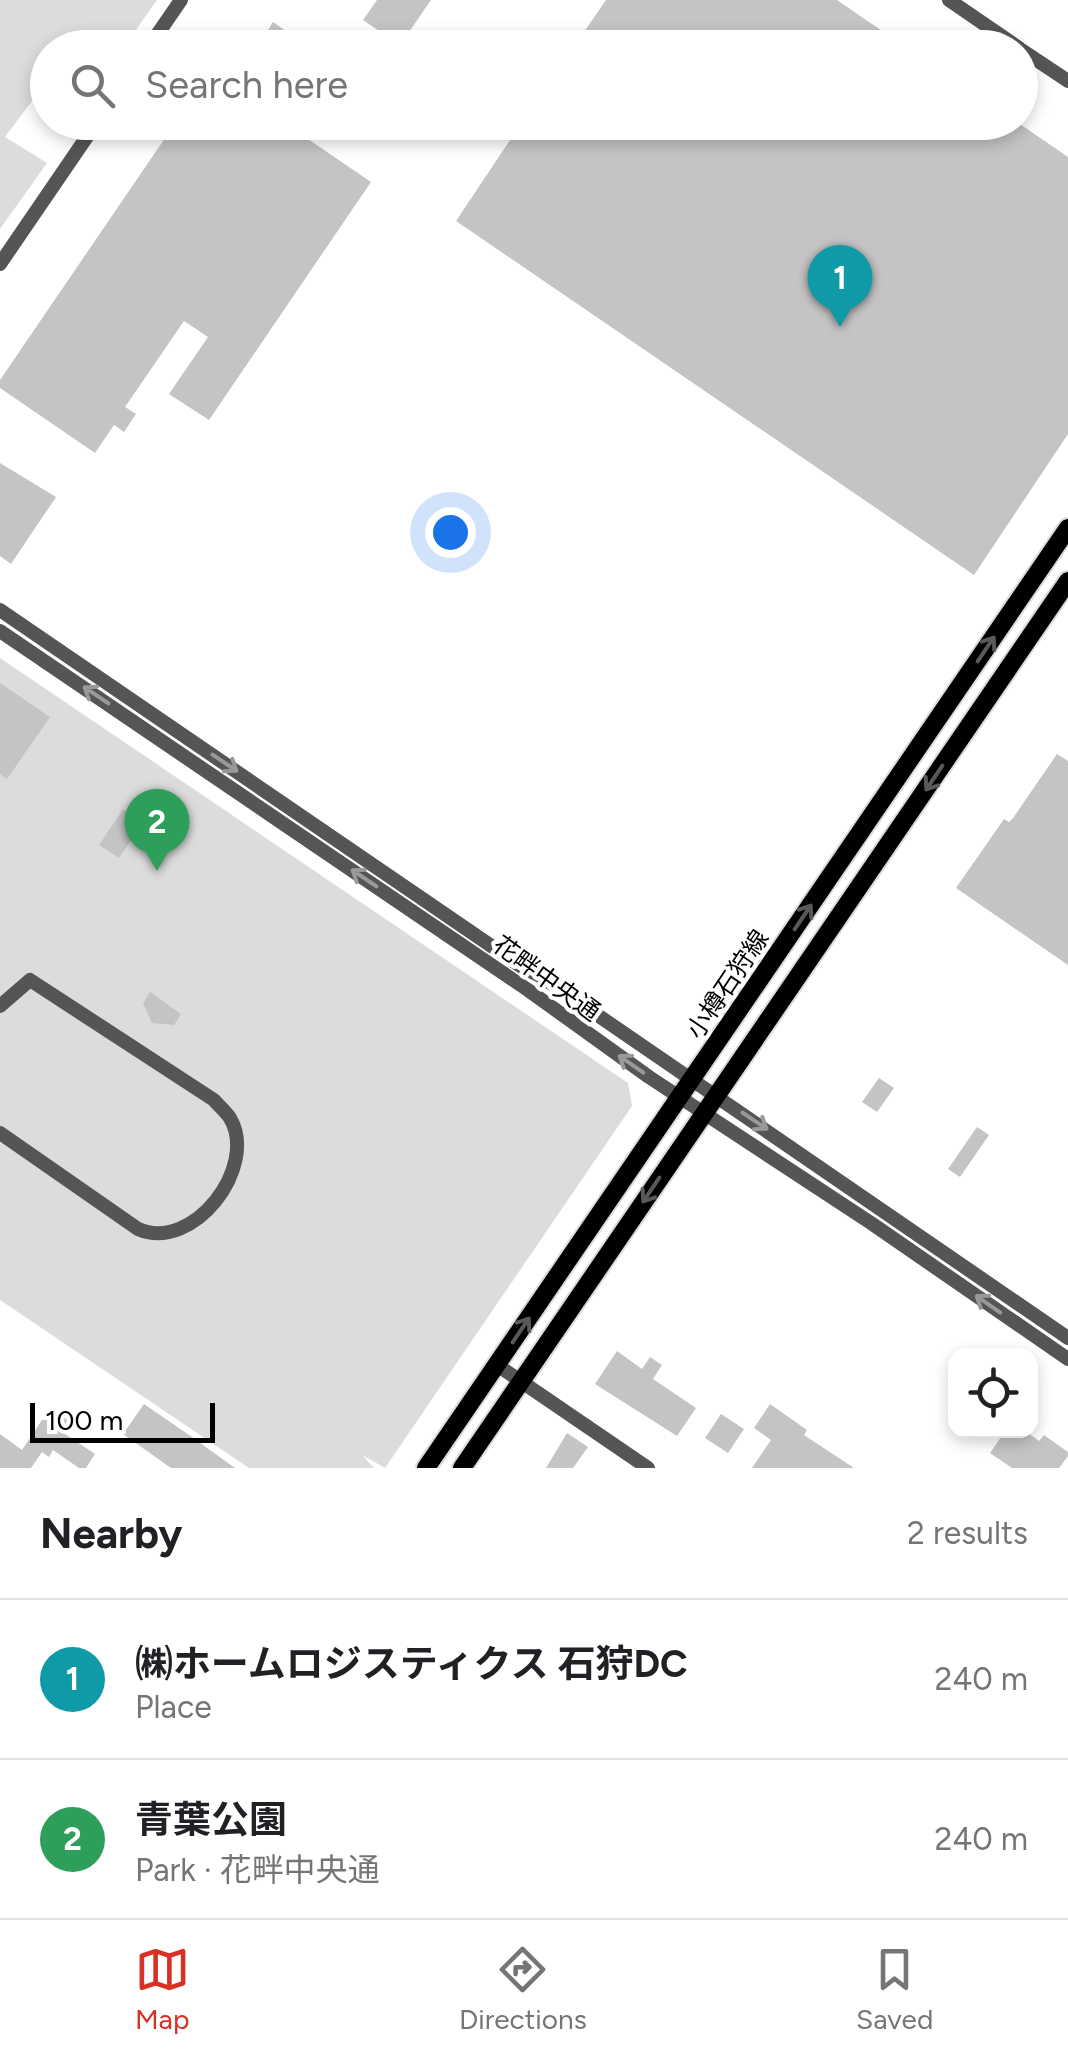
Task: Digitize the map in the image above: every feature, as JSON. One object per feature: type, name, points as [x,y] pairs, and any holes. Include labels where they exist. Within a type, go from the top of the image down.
[{"type":"main road","name":"小樽石狩線","points":[[426,1468],[1068,528]]},
{"type":"main road","points":[[462,1468],[1068,582]]},
{"type":"street","points":[[160,30],[181,0]]},
{"type":"street","points":[[949,0],[993,30]]},
{"type":"street","points":[[1038,60],[1068,81]]},
{"type":"street","points":[[0,264],[85,140]]},
{"type":"street","name":"花畔中央通","points":[[0,610],[522,967],[717,1095],[1068,1338]]},
{"type":"street","name":"花畔中央通","points":[[0,631],[512,979],[679,1098],[871,1223],[1068,1359]]},
{"type":"street","points":[[0,1006],[30,980],[45,988],[214,1100],[232,1120],[235,1154],[227,1182],[210,1208],[189,1225],[162,1235],[138,1229],[0,1134]]},
{"type":"street","points":[[497,1365],[648,1468]]},
{"type":"shaded area","points":[[0,0],[157,0],[136,30],[30,30],[30,104],[5,137],[47,163],[0,229]]},
{"type":"shaded area","points":[[0,658],[628,1083],[632,1106],[385,1468],[362,1455],[374,1468],[249,1468],[0,1300]]},
{"type":"building","points":[[377,0],[431,0],[410,30],[378,30],[363,20]]},
{"type":"building","points":[[606,0],[837,0],[881,30],[585,30]]},
{"type":"building","points":[[273,22],[284,30],[268,30]]},
{"type":"building","points":[[1038,136],[1068,157],[1068,434],[974,575],[456,221],[510,140],[1038,140]]},
{"type":"building","points":[[164,140],[309,140],[371,182],[209,420],[169,394],[208,337],[184,321],[125,407],[136,414],[124,432],[114,425],[95,453],[0,388],[0,380]]},
{"type":"building","points":[[0,463],[56,497],[11,564],[0,556]]},
{"type":"building","points":[[0,683],[50,717],[7,779],[0,774]]},
{"type":"building","points":[[1057,754],[1068,761],[1068,965],[956,888],[1004,819],[1009,822],[1013,818]]},
{"type":"building","points":[[123,809],[143,823],[119,858],[99,845]]},
{"type":"building","points":[[150,992],[181,1014],[174,1025],[152,1023],[143,1003]]},
{"type":"building","points":[[879,1078],[894,1088],[877,1112],[862,1102]]},
{"type":"building","points":[[977,1127],[989,1135],[960,1177],[948,1169]]},
{"type":"building","points":[[617,1351],[642,1369],[650,1357],[662,1365],[653,1379],[696,1408],[677,1436],[595,1384]]},
{"type":"building","points":[[144,1404],[235,1468],[171,1468],[123,1434]]},
{"type":"building","points":[[770,1404],[807,1430],[804,1435],[854,1468],[752,1468],[771,1440],[754,1428]]},
{"type":"building","points":[[50,1408],[72,1423],[65,1434],[95,1454],[86,1468],[79,1468],[53,1450],[49,1457],[42,1452],[31,1468],[0,1468],[0,1434],[22,1450]]},
{"type":"building","points":[[721,1414],[744,1429],[728,1453],[705,1438]]},
{"type":"building","points":[[567,1433],[588,1447],[573,1468],[546,1468]]},
{"type":"building","points":[[1044,1435],[1068,1452],[1068,1456],[1059,1468],[1012,1468],[990,1453],[1000,1438],[1039,1441]]},
{"type":"place","name":"㈱ホームロジスティクス 石狩DC","points":[[840,327]]},
{"type":"place","name":"青葉公園","points":[[157,871]]}]
